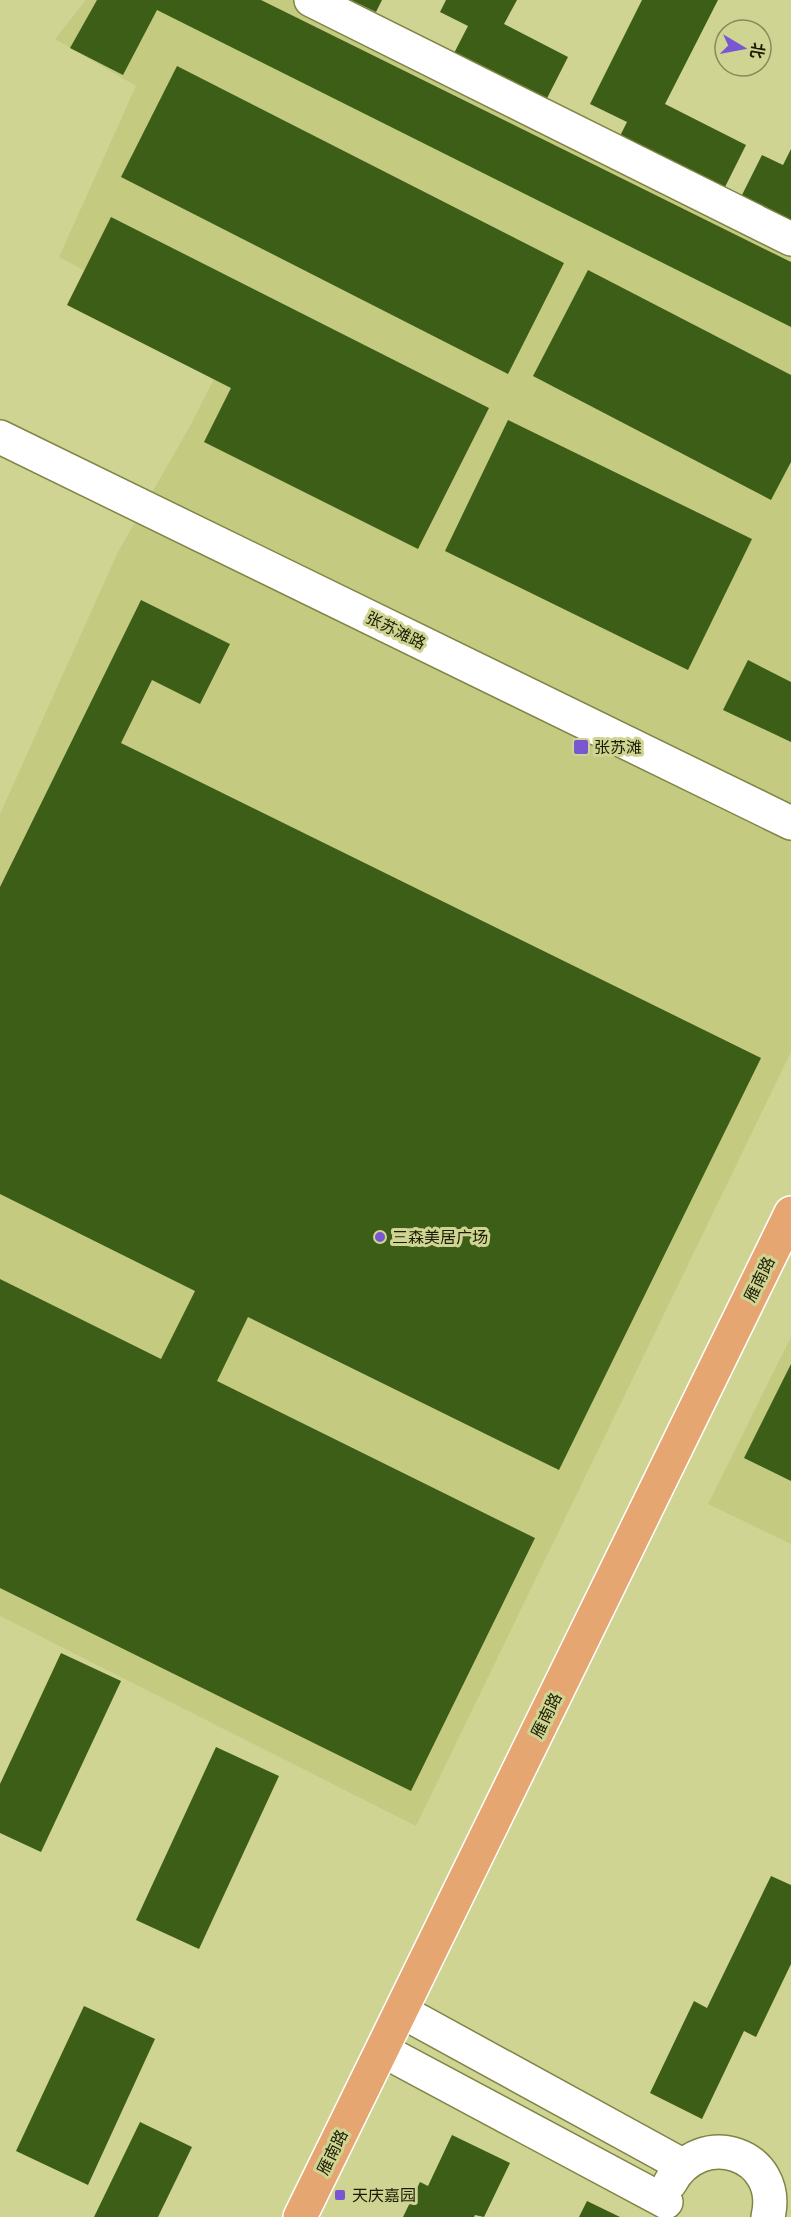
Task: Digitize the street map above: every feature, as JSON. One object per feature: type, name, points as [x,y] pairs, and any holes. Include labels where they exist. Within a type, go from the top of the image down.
[{"type":"main road","name":"雁南路","points":[[300,2217],[791,1214]]},
{"type":"street","points":[[311,0],[791,239]]},
{"type":"street","name":"张苏滩路","points":[[0,436],[791,823]]},
{"type":"street","points":[[401,2011],[682,2164]]},
{"type":"street","points":[[382,2050],[667,2209],[670,2181],[682,2164],[700,2154],[721,2151],[741,2156],[758,2168],[768,2186],[771,2206],[768,2217]]},
{"type":"shaded area","points":[[86,0],[316,0],[791,229],[791,1052],[416,1826],[0,1616],[0,814],[118,552],[190,426],[216,375],[125,292],[59,257],[136,86],[55,39]]},
{"type":"shaded area","points":[[791,1337],[791,1544],[708,1504]]},
{"type":"building","points":[[97,0],[261,0],[791,262],[791,327],[157,10],[123,75],[70,48]]},
{"type":"building","points":[[351,0],[382,0],[376,12]]},
{"type":"building","points":[[446,0],[517,0],[504,24],[568,57],[542,108],[450,61],[468,26],[440,12]]},
{"type":"building","points":[[642,0],[718,0],[665,104],[746,145],[720,197],[616,144],[627,122],[590,104]]},
{"type":"building","points":[[177,66],[564,263],[508,374],[121,177]]},
{"type":"building","points":[[791,149],[791,220],[742,195],[762,155],[783,165]]},
{"type":"building","points":[[111,217],[489,408],[418,549],[204,442],[231,388],[67,305]]},
{"type":"building","points":[[588,270],[791,375],[791,462],[771,500],[533,376]]},
{"type":"building","points":[[508,420],[752,539],[688,670],[445,551]]},
{"type":"building","name":"三森美居广场","points":[[141,600],[230,644],[200,704],[152,680],[121,743],[761,1058],[559,1470],[248,1317],[217,1381],[535,1538],[411,1791],[0,1588],[0,1279],[161,1359],[195,1291],[0,1194],[0,887]]},
{"type":"building","points":[[748,660],[791,682],[791,742],[723,710]]},
{"type":"building","points":[[791,1364],[791,1481],[744,1458]]},
{"type":"building","points":[[61,1653],[121,1681],[41,1852],[0,1833],[0,1784]]},
{"type":"building","points":[[216,1747],[279,1776],[199,1949],[136,1920]]},
{"type":"building","points":[[771,1876],[791,1885],[791,1964],[756,2037],[744,2031],[702,2119],[650,2093],[694,2001],[707,2008]]},
{"type":"building","points":[[84,2006],[155,2039],[88,2185],[16,2151]]},
{"type":"building","points":[[140,2122],[192,2147],[158,2217],[94,2217]]},
{"type":"building","points":[[452,2135],[510,2163],[484,2217],[475,2215],[474,2217],[403,2217],[420,2182],[428,2186]]},
{"type":"building","points":[[587,2201],[620,2217],[579,2217]]},
{"type":"place","name":"张苏滩","points":[[581,747]]},
{"type":"place","name":"三森美居广场","points":[[380,1237]]},
{"type":"place","name":"天庆嘉园","points":[[340,2195]]}]
